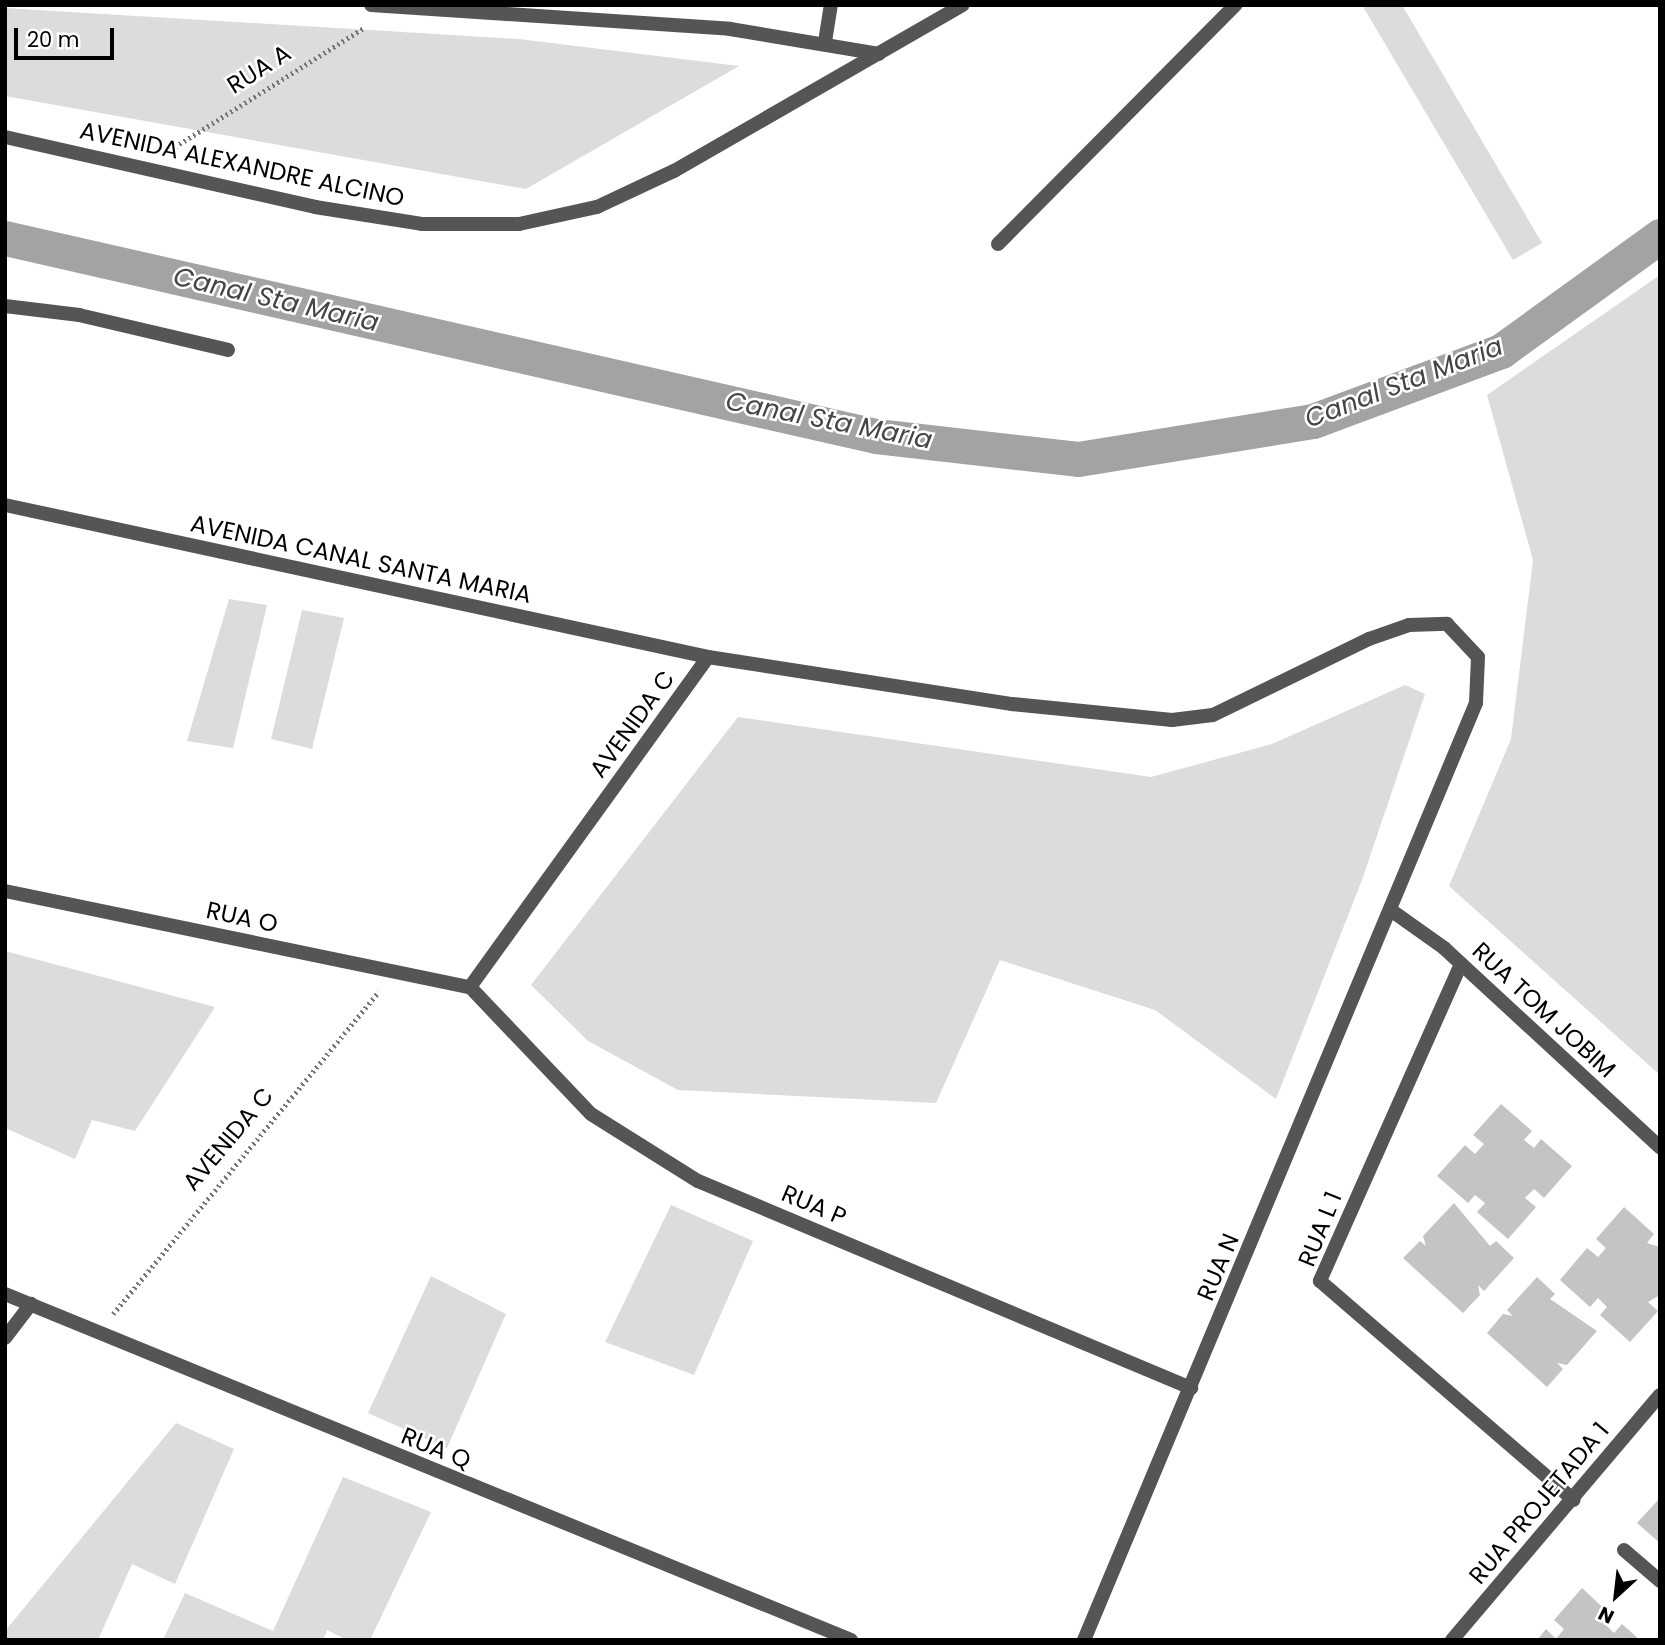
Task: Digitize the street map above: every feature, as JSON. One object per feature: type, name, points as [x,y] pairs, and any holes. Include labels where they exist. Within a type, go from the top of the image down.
[{"type":"street","points":[[371,5],[825,42],[879,54]]},
{"type":"street","points":[[825,42],[831,5]]},
{"type":"street","name":"AVENIDA ALEXANDRE ALCINO","points":[[5,137],[315,207],[422,224],[519,224],[597,207],[674,171],[963,5]]},
{"type":"street","points":[[998,244],[1235,5]]},
{"type":"street","points":[[5,306],[79,315],[228,350]]},
{"type":"street","name":"AVENIDA CANAL SANTA MARIA","points":[[5,505],[708,657],[1012,704],[1172,720],[1213,715],[1369,639],[1409,625],[1447,624],[1478,657],[1476,703],[1392,911]]},
{"type":"street","name":"AVENIDA C","points":[[470,988],[708,657]]},
{"type":"street","name":"RUA O","points":[[5,891],[470,988]]},
{"type":"street","name":"RUA TOM JOBIM","points":[[1392,911],[1461,964],[1660,1147]]},
{"type":"street","name":"RUA N","points":[[1084,1640],[1392,911]]},
{"type":"street","name":"RUA L 1","points":[[1461,964],[1320,1281],[1574,1500]]},
{"type":"street","name":"RUA P","points":[[470,988],[592,1114],[698,1181],[1191,1388]]},
{"type":"street","name":"RUA Q","points":[[5,1294],[96,1334],[851,1640]]},
{"type":"street","points":[[5,1338],[31,1304]]},
{"type":"street","name":"RUA PROJETADA 1","points":[[1452,1640],[1574,1500],[1660,1395]]},
{"type":"street","points":[[1624,1550],[1660,1581]]},
{"type":"path","name":"RUA A","points":[[142,167],[398,7]]},
{"type":"path","name":"AVENIDA C","points":[[96,1334],[395,972]]},
{"type":"shaded area","points":[[1362,5],[1402,5],[1542,243],[1513,260]]},
{"type":"shaded area","points":[[5,8],[519,39],[739,66],[526,189],[5,96]]},
{"type":"shaded area","points":[[1660,275],[1660,1075],[1449,886],[1511,739],[1533,560],[1487,395]]},
{"type":"shaded area","points":[[229,599],[267,605],[233,748],[187,741]]},
{"type":"shaded area","points":[[302,610],[344,618],[312,749],[271,739]]},
{"type":"shaded area","points":[[1405,685],[1425,694],[1362,880],[1276,1099],[1155,1010],[1000,960],[936,1103],[678,1090],[588,1041],[531,985],[738,717],[1151,777],[1272,744]]},
{"type":"shaded area","points":[[5,951],[215,1007],[135,1131],[92,1120],[75,1159],[5,1128]]},
{"type":"shaded area","points":[[671,1205],[753,1241],[694,1375],[605,1342]]},
{"type":"shaded area","points":[[431,1276],[506,1314],[447,1448],[368,1413]]},
{"type":"shaded area","points":[[176,1423],[234,1449],[175,1584],[132,1564],[98,1640],[5,1640],[5,1631]]},
{"type":"shaded area","points":[[343,1477],[431,1512],[370,1640],[347,1640],[327,1630],[323,1640],[163,1640],[185,1593],[273,1631]]},
{"type":"building","points":[[1501,1104],[1532,1131],[1524,1140],[1534,1148],[1541,1139],[1572,1166],[1544,1198],[1534,1189],[1525,1198],[1536,1207],[1508,1239],[1477,1212],[1485,1203],[1475,1195],[1468,1203],[1437,1176],[1465,1145],[1475,1154],[1484,1144],[1473,1135]]},
{"type":"building","points":[[1454,1203],[1490,1246],[1496,1241],[1514,1258],[1484,1291],[1478,1285],[1480,1295],[1463,1313],[1403,1258],[1420,1241],[1426,1246],[1423,1236]]},
{"type":"building","points":[[1624,1207],[1654,1234],[1647,1243],[1660,1247],[1660,1295],[1648,1302],[1658,1311],[1630,1342],[1600,1315],[1607,1307],[1598,1298],[1590,1307],[1560,1280],[1587,1248],[1598,1257],[1606,1248],[1596,1239]]},
{"type":"building","points":[[1537,1277],[1555,1294],[1550,1299],[1597,1331],[1567,1365],[1557,1363],[1563,1369],[1547,1387],[1487,1333],[1503,1314],[1513,1316],[1507,1310]]},
{"type":"building","points":[[1660,1498],[1660,1543],[1637,1523]]},
{"type":"building","points":[[1582,1588],[1612,1616],[1605,1624],[1614,1633],[1622,1624],[1640,1640],[1537,1640],[1546,1629],[1556,1639],[1564,1629],[1554,1620]]},
{"type":"waterway","name":"Canal Sta Maria","points":[[5,238],[876,436],[1078,459],[1313,421],[1501,351],[1660,236]]}]
